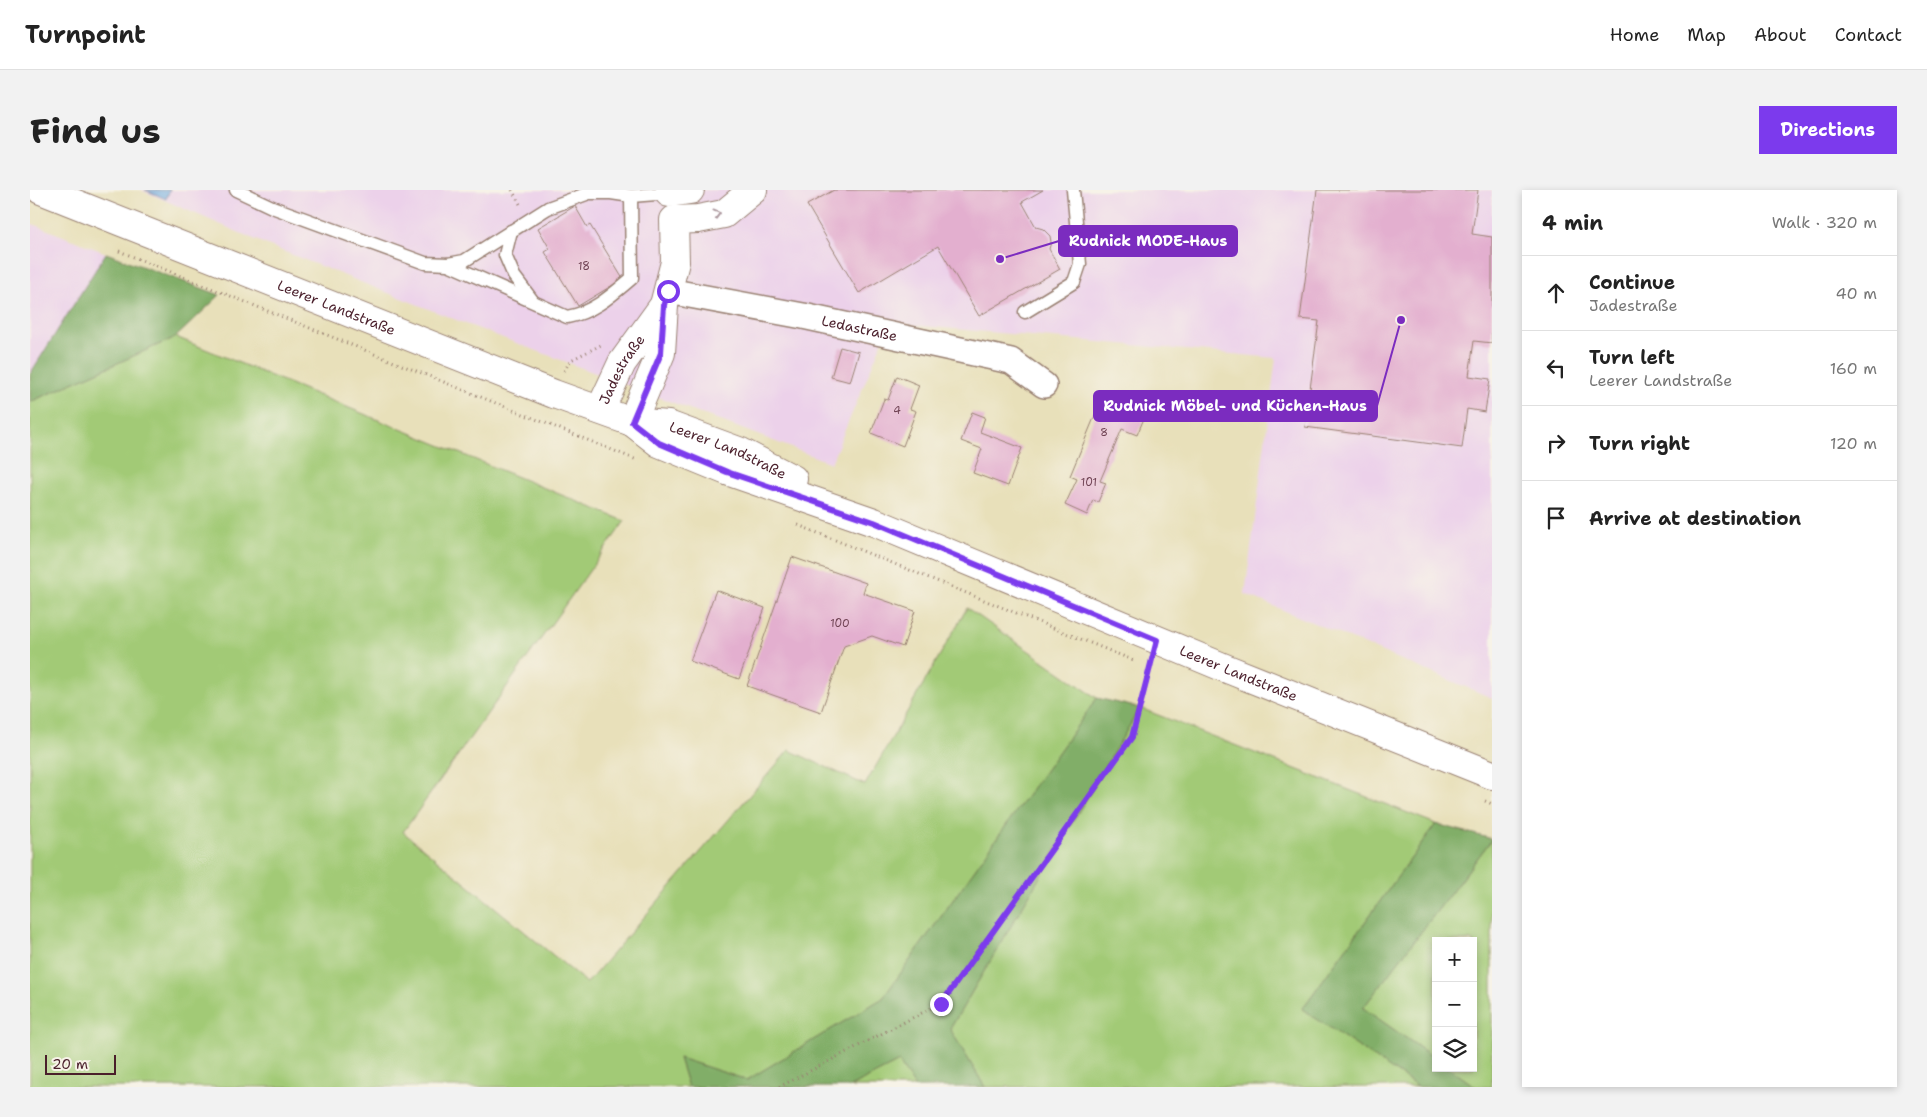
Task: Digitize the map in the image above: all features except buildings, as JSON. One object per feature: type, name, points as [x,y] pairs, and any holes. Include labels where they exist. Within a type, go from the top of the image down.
[{"type":"main road","name":"Leerer Landstraße","points":[[41,190],[343,311],[632,422],[659,443],[727,472],[874,522],[1157,640],[1492,775]]},
{"type":"main road","points":[[674,220],[698,219],[724,214],[753,190]]},
{"type":"main road","name":"Jadestraße","points":[[632,422],[661,353],[666,298],[674,262],[674,220]]},
{"type":"main road","name":"Jadestraße","points":[[600,410],[622,363],[666,298]]},
{"type":"street","name":"Jadestraße","points":[[674,220],[675,191]]},
{"type":"street","name":"Ledastraße","points":[[666,298],[803,316],[1011,361],[1044,385]]},
{"type":"lane","points":[[236,190],[272,207],[425,263],[448,264],[464,261],[548,208],[589,193],[610,191],[630,196],[675,191]]},
{"type":"lane","points":[[1025,312],[1074,282],[1080,264],[1073,190]]},
{"type":"lane","points":[[448,264],[567,317],[578,315],[602,302],[632,278],[630,196]]},
{"type":"lane","points":[[511,231],[505,255],[514,276],[534,302]]},
{"type":"path","points":[[779,1087],[941,1004],[1132,737],[1157,640]]},
{"type":"shaded area","points":[[141,190],[1492,190],[1492,698],[1245,594],[1276,358],[890,323],[831,463],[469,325],[270,246]]},
{"type":"shaded area","points":[[30,223],[106,253],[30,375]]},
{"type":"green space","points":[[106,253],[220,295],[176,337],[30,402],[30,374]]},
{"type":"green space","points":[[176,337],[625,521],[403,832],[587,983],[789,750],[865,785],[967,608],[1097,698],[883,998],[747,1080],[679,1058],[688,1087],[30,1087],[30,402]]},
{"type":"green space","points":[[1097,698],[1140,708],[950,1029],[985,1087],[915,1087],[899,1062],[850,1087],[688,1087],[679,1058],[747,1080],[883,998]]},
{"type":"green space","points":[[1140,708],[1436,824],[1302,1009],[1418,1087],[985,1087],[950,1029]]},
{"type":"green space","points":[[1436,824],[1492,839],[1363,1008],[1432,1056],[1432,1072],[1455,1072],[1476,1087],[1418,1087],[1302,1009]]},
{"type":"green space","points":[[1492,839],[1492,1087],[1476,1087],[1455,1072],[1477,1072],[1477,937],[1432,937],[1432,1056],[1363,1008]]},
{"type":"green space","points":[[899,1062],[915,1087],[850,1087]]},
{"type":"water","points":[[145,190],[171,190],[166,199]]},
{"type":"place","name":"Rudnick MODE-Haus","points":[[1000,259]]},
{"type":"place","name":"Rudnick Möbel- und Küchen-Haus","points":[[1401,320]]},
{"type":"route","points":[[668,291],[664,305],[661,353],[632,422],[659,443],[727,472],[874,522],[1157,640],[1132,737],[941,1004]]}]
